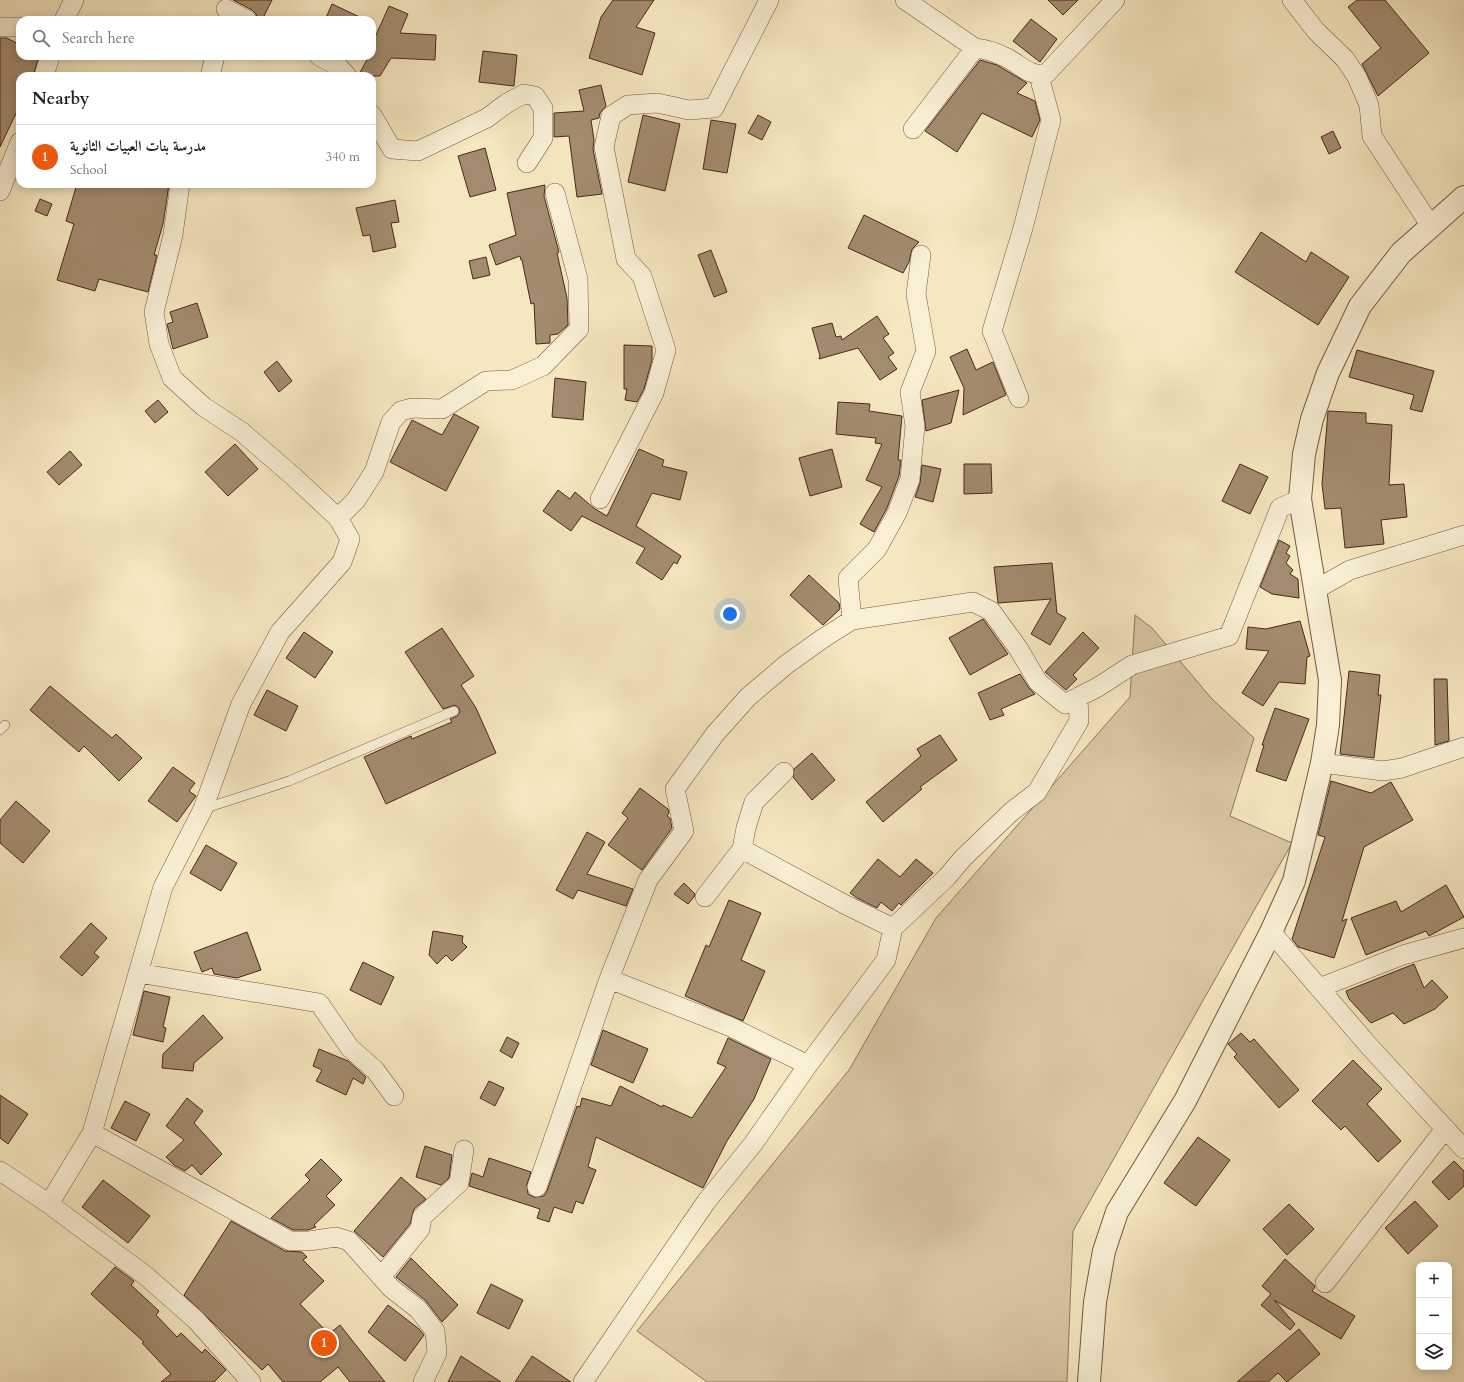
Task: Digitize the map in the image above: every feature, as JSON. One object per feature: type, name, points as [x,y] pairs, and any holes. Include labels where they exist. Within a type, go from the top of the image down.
[{"type":"street","points":[[66,16],[74,0]]},
{"type":"street","points":[[600,499],[654,393],[666,350],[642,276],[626,258],[604,147],[611,116],[628,105],[657,103],[689,110],[714,108],[752,35],[768,0]]},
{"type":"street","points":[[905,0],[975,48],[987,49],[1005,56],[1032,74],[1040,76],[1047,73],[1115,0]]},
{"type":"street","points":[[1292,0],[1316,31],[1345,59],[1357,77],[1369,105],[1372,136],[1431,226]]},
{"type":"street","points":[[226,10],[239,16]]},
{"type":"street","points":[[0,27],[16,27]]},
{"type":"street","points":[[913,129],[975,48]]},
{"type":"street","points":[[45,72],[49,60]]},
{"type":"street","points":[[211,72],[214,60]]},
{"type":"street","points":[[327,60],[338,66],[343,72]]},
{"type":"street","points":[[1019,398],[992,331],[1023,228],[1051,120],[1040,76]]},
{"type":"street","points":[[376,122],[392,149],[418,151],[486,118],[506,103],[524,94],[535,96],[543,108],[543,138],[527,163]]},
{"type":"street","points":[[0,191],[16,152]]},
{"type":"street","points":[[49,1204],[92,1134],[163,887],[203,809],[241,704],[280,632],[342,562],[350,539],[338,518],[242,432],[204,407],[172,378],[159,344],[154,312],[173,235],[179,188]]},
{"type":"street","points":[[338,518],[356,500],[374,472],[391,422],[400,411],[412,408],[442,409],[486,381],[512,380],[543,366],[580,330],[578,280],[554,193]]},
{"type":"street","points":[[1089,1382],[1095,1302],[1104,1251],[1117,1212],[1185,1101],[1271,932],[1294,880],[1322,763],[1328,725],[1330,680],[1300,499],[1304,454],[1312,419],[1328,373],[1360,306],[1401,253],[1464,197]]},
{"type":"street","points":[[852,620],[848,578],[877,549],[897,513],[910,479],[915,426],[910,392],[926,351],[916,294],[921,255]]},
{"type":"street","points":[[538,1187],[610,979],[648,880],[684,831],[675,789],[715,734],[748,697],[787,664],[852,620],[973,602],[991,611],[1018,648],[1038,682],[1065,704],[1132,665],[1229,636],[1280,508],[1300,499]]},
{"type":"street","points":[[1315,590],[1350,570],[1464,535]]},
{"type":"street","points":[[583,1382],[706,1202],[753,1144],[808,1065],[886,960],[892,928],[947,877],[963,858],[1011,812],[1037,792],[1079,721],[1078,697]]},
{"type":"street","points":[[1322,763],[1383,771],[1402,768],[1464,747]]},
{"type":"street","points":[[704,897],[742,849],[746,828],[754,802],[784,772]]},
{"type":"street","points":[[742,849],[892,928]]},
{"type":"street","points":[[1271,932],[1319,988],[1464,1149]]},
{"type":"street","points":[[1319,988],[1403,955],[1464,938]]},
{"type":"street","points":[[138,973],[319,1003],[350,1048],[375,1070],[394,1096]]},
{"type":"street","points":[[610,979],[731,1027],[808,1065]]},
{"type":"street","points":[[1325,1283],[1445,1129]]},
{"type":"street","points":[[92,1134],[290,1240],[309,1241],[336,1237],[350,1241],[391,1288],[418,1309],[435,1331],[437,1353],[423,1382]]},
{"type":"street","points":[[381,1277],[420,1229],[422,1217],[459,1183],[464,1150]]},
{"type":"street","points":[[0,1171],[49,1204],[146,1276],[196,1320],[251,1382]]},
{"type":"lane","points":[[203,809],[289,781],[454,711]]},
{"type":"shaded area","points":[[1135,615],[1152,628],[1212,699],[1254,738],[1230,816],[1292,843],[1073,1231],[1067,1382],[707,1382],[637,1331],[849,1070],[936,918],[1130,697]]},
{"type":"building","points":[[233,0],[272,0],[264,16],[257,16],[252,10]]},
{"type":"building","points":[[613,0],[654,0],[636,27],[655,33],[642,75],[589,58],[601,17]]},
{"type":"building","points":[[1048,0],[1078,0],[1063,15]]},
{"type":"building","points":[[1357,0],[1385,0],[1429,53],[1378,96],[1362,64],[1381,48],[1348,7]]},
{"type":"building","points":[[332,4],[358,16],[327,16]]},
{"type":"building","points":[[389,6],[408,14],[400,33],[436,35],[435,60],[391,58],[380,76],[376,76],[376,72],[360,72],[367,60],[376,60],[376,35]]},
{"type":"building","points":[[1031,19],[1057,39],[1040,62],[1013,41]]},
{"type":"building","points":[[0,38],[7,38],[16,43],[16,60],[38,60],[34,72],[16,72],[16,113],[0,147]]},
{"type":"building","points":[[483,51],[517,55],[514,86],[479,82]]},
{"type":"building","points":[[980,60],[997,65],[1027,83],[1017,93],[1035,101],[1040,120],[1032,137],[982,113],[957,152],[925,131]]},
{"type":"building","points":[[601,85],[606,106],[600,113],[599,118],[591,120],[594,140],[593,149],[602,194],[577,197],[569,136],[554,137],[554,113],[584,111],[579,90]]},
{"type":"building","points":[[643,115],[680,124],[665,191],[628,182]]},
{"type":"building","points":[[758,115],[771,122],[762,140],[748,133]]},
{"type":"building","points":[[711,120],[736,124],[727,173],[703,169]]},
{"type":"building","points":[[1333,131],[1341,148],[1329,154],[1321,137]]},
{"type":"building","points":[[485,148],[496,190],[470,197],[458,156]]},
{"type":"building","points":[[545,185],[544,196],[559,252],[557,253],[567,298],[568,325],[558,334],[550,335],[550,343],[536,344],[534,303],[531,304],[522,260],[520,256],[496,265],[489,245],[516,235],[507,193]]},
{"type":"building","points":[[76,188],[168,188],[163,224],[154,255],[157,255],[148,292],[99,279],[95,291],[57,280],[74,224],[66,221]]},
{"type":"building","points":[[40,199],[52,204],[47,216],[35,211]]},
{"type":"building","points":[[395,200],[399,222],[391,223],[396,247],[373,252],[370,235],[363,236],[356,208]]},
{"type":"building","points":[[864,215],[919,242],[912,249],[909,262],[903,273],[848,248]]},
{"type":"building","points":[[1261,232],[1306,262],[1311,252],[1349,277],[1318,325],[1235,272]]},
{"type":"building","points":[[711,250],[727,292],[714,297],[698,255]]},
{"type":"building","points":[[486,257],[490,275],[473,279],[469,261]]},
{"type":"building","points":[[197,303],[208,337],[173,349],[167,324],[173,322],[170,312]]},
{"type":"building","points":[[877,316],[889,334],[883,338],[894,353],[888,357],[897,369],[880,380],[858,348],[819,359],[820,356],[812,328],[832,323],[836,337],[841,336],[842,340]]},
{"type":"building","points":[[624,345],[652,346],[652,360],[644,389],[637,402],[625,400],[627,389],[624,389]]},
{"type":"building","points":[[967,349],[976,370],[993,362],[1006,395],[963,415],[964,388],[950,357]]},
{"type":"building","points":[[1357,350],[1434,371],[1422,412],[1410,409],[1414,395],[1349,377]]},
{"type":"building","points":[[277,361],[292,381],[279,392],[264,372]]},
{"type":"building","points":[[555,378],[586,382],[583,420],[552,417]]},
{"type":"building","points":[[959,390],[951,423],[926,431],[922,400]]},
{"type":"building","points":[[158,400],[168,412],[155,423],[145,411]]},
{"type":"building","points":[[838,402],[870,404],[869,411],[902,416],[898,460],[901,460],[899,476],[887,508],[874,532],[860,524],[882,487],[866,480],[882,444],[875,443],[876,438],[836,434]]},
{"type":"building","points":[[1328,411],[1366,413],[1366,423],[1392,425],[1389,485],[1404,484],[1407,517],[1381,520],[1384,544],[1345,548],[1341,508],[1325,509],[1322,484]]},
{"type":"building","points":[[454,414],[479,427],[446,491],[390,462],[412,420],[442,435]]},
{"type":"building","points":[[235,444],[258,469],[228,496],[205,472]]},
{"type":"building","points":[[639,449],[664,460],[662,466],[687,472],[680,500],[652,493],[636,526],[681,556],[677,564],[674,562],[662,580],[636,563],[645,548],[582,516],[571,531],[543,511],[558,490],[570,499],[575,492],[595,509],[607,516]]},
{"type":"building","points":[[832,449],[842,487],[810,496],[799,458]]},
{"type":"building","points":[[70,451],[82,465],[59,485],[47,472]]},
{"type":"building","points":[[964,464],[991,464],[992,493],[964,494]]},
{"type":"building","points":[[1240,464],[1268,477],[1250,514],[1222,501]]},
{"type":"building","points":[[922,465],[941,469],[933,502],[915,497],[920,483]]},
{"type":"building","points":[[1279,540],[1290,546],[1286,553],[1290,556],[1286,563],[1293,570],[1290,574],[1298,579],[1299,598],[1272,594],[1260,587]]},
{"type":"building","points":[[1052,563],[1057,613],[1066,618],[1050,645],[1031,634],[1051,599],[998,603],[994,567]]},
{"type":"building","points":[[809,575],[839,603],[840,609],[823,625],[790,595]]},
{"type":"building","points":[[983,619],[1008,654],[970,675],[949,638]]},
{"type":"building","points":[[1300,621],[1310,656],[1307,657],[1305,684],[1279,682],[1263,706],[1242,693],[1269,651],[1246,649],[1248,627],[1266,629]]},
{"type":"building","points":[[442,628],[474,676],[461,685],[476,708],[496,753],[386,804],[364,757],[411,736],[412,739],[452,722],[450,719],[457,716],[460,712],[459,708],[455,705],[443,709],[405,652]]},
{"type":"building","points":[[304,632],[333,652],[315,678],[286,658]]},
{"type":"building","points":[[1083,632],[1099,648],[1073,675],[1077,679],[1066,690],[1045,672]]},
{"type":"building","points":[[1349,671],[1380,675],[1378,695],[1381,695],[1374,758],[1340,754]]},
{"type":"building","points":[[1020,674],[1035,694],[1001,709],[1004,715],[990,720],[978,693]]},
{"type":"building","points":[[1434,679],[1447,679],[1449,741],[1435,745]]},
{"type":"building","points":[[50,686],[112,738],[116,734],[142,758],[119,781],[84,746],[79,752],[30,710]]},
{"type":"building","points":[[267,690],[298,706],[286,731],[254,715]]},
{"type":"building","points":[[1275,708],[1309,719],[1286,781],[1256,771],[1264,745],[1262,745]]},
{"type":"building","points":[[940,735],[957,760],[920,787],[922,789],[883,822],[866,802],[921,756],[917,749]]},
{"type":"building","points":[[812,753],[835,780],[812,800],[793,777],[794,769]]},
{"type":"building","points":[[173,767],[195,783],[189,791],[196,796],[177,822],[148,801]]},
{"type":"building","points":[[1331,781],[1371,793],[1391,782],[1413,820],[1364,847],[1342,921],[1347,919],[1334,958],[1298,947],[1292,939],[1325,837],[1318,835]]},
{"type":"building","points":[[640,788],[668,809],[669,813],[667,816],[670,818],[672,828],[642,870],[608,845],[628,818],[622,813]]},
{"type":"building","points":[[16,801],[50,831],[23,863],[0,843],[0,820]]},
{"type":"building","points":[[587,832],[605,842],[587,874],[633,889],[626,906],[578,890],[573,899],[556,890]]},
{"type":"building","points":[[206,845],[237,863],[221,891],[190,873]]},
{"type":"building","points":[[878,859],[900,877],[916,859],[933,873],[901,905],[899,903],[892,911],[881,902],[877,908],[850,893]]},
{"type":"building","points":[[684,883],[695,894],[688,904],[674,894]]},
{"type":"building","points":[[1446,885],[1464,917],[1429,936],[1426,931],[1366,955],[1351,918],[1396,901],[1401,912]]},
{"type":"building","points":[[729,900],[761,913],[741,960],[765,971],[743,1021],[685,996],[706,945],[709,947]]},
{"type":"building","points":[[91,923],[107,938],[94,953],[99,957],[82,976],[60,957]]},
{"type":"building","points":[[433,931],[463,936],[462,942],[467,947],[452,961],[446,955],[437,964],[429,955]]},
{"type":"building","points":[[247,932],[261,970],[237,978],[214,974],[212,968],[202,972],[194,952]]},
{"type":"building","points":[[363,962],[394,977],[381,1005],[350,990]]},
{"type":"building","points":[[1414,964],[1424,988],[1432,980],[1448,997],[1435,1009],[1404,1024],[1393,1013],[1371,1023],[1349,999],[1346,991]]},
{"type":"building","points":[[144,991],[170,997],[163,1027],[166,1028],[163,1042],[133,1035]]},
{"type":"building","points":[[203,1015],[223,1038],[194,1063],[193,1071],[162,1068],[163,1054]]},
{"type":"building","points":[[603,1030],[648,1049],[633,1083],[591,1065]]},
{"type":"building","points":[[1241,1033],[1250,1042],[1254,1039],[1299,1090],[1279,1108],[1234,1057],[1237,1054],[1228,1044]]},
{"type":"building","points":[[507,1037],[519,1043],[512,1058],[500,1051]]},
{"type":"building","points":[[728,1038],[771,1059],[754,1099],[727,1141],[703,1188],[596,1137],[588,1167],[596,1170],[583,1204],[576,1201],[572,1213],[554,1207],[549,1222],[537,1218],[540,1209],[469,1186],[472,1173],[483,1177],[489,1158],[531,1172],[527,1184],[528,1194],[534,1197],[544,1196],[577,1106],[580,1107],[582,1098],[611,1106],[620,1086],[662,1107],[663,1105],[692,1118],[726,1067],[717,1063]]},
{"type":"building","points":[[319,1049],[348,1061],[366,1077],[363,1084],[353,1078],[346,1095],[316,1081],[322,1070],[313,1066]]},
{"type":"building","points":[[1353,1060],[1382,1089],[1367,1104],[1401,1141],[1378,1162],[1345,1126],[1341,1130],[1312,1101]]},
{"type":"building","points":[[489,1081],[504,1088],[495,1106],[480,1098]]},
{"type":"building","points":[[0,1095],[28,1114],[8,1144],[0,1138]]},
{"type":"building","points":[[187,1098],[203,1111],[194,1123],[222,1154],[201,1175],[192,1165],[185,1171],[174,1165],[166,1157],[184,1140],[166,1126]]},
{"type":"building","points":[[125,1101],[150,1114],[136,1141],[111,1128]]},
{"type":"building","points":[[1198,1137],[1230,1160],[1196,1206],[1164,1183]]},
{"type":"building","points":[[425,1146],[452,1155],[449,1178],[441,1185],[416,1177]]},
{"type":"building","points":[[321,1159],[342,1180],[326,1196],[335,1205],[314,1225],[316,1227],[308,1230],[293,1230],[271,1218],[310,1180],[305,1175]]},
{"type":"building","points":[[1454,1161],[1464,1171],[1464,1186],[1449,1200],[1432,1182]]},
{"type":"building","points":[[401,1177],[426,1199],[414,1209],[410,1224],[383,1257],[354,1231]]},
{"type":"building","points":[[103,1180],[150,1216],[128,1243],[82,1207]]},
{"type":"building","points":[[1415,1201],[1438,1226],[1408,1254],[1385,1228]]},
{"type":"building","points":[[1289,1204],[1314,1229],[1287,1255],[1263,1229]]},
{"type":"building","points":[[231,1221],[285,1251],[302,1252],[307,1257],[303,1260],[324,1281],[300,1304],[329,1334],[340,1325],[385,1382],[350,1382],[338,1367],[320,1382],[283,1382],[268,1364],[262,1370],[184,1295]]},
{"type":"building","points":[[411,1258],[458,1305],[442,1322],[425,1300],[396,1277]]},
{"type":"building","points":[[1285,1259],[1314,1285],[1315,1287],[1312,1291],[1355,1316],[1341,1339],[1274,1300],[1295,1324],[1290,1330],[1261,1305],[1271,1294],[1262,1286]]},
{"type":"building","points":[[115,1267],[134,1281],[131,1285],[159,1311],[156,1315],[177,1337],[181,1333],[202,1353],[205,1349],[226,1370],[214,1382],[161,1382],[171,1374],[142,1343],[144,1342],[91,1294]]},
{"type":"building","points":[[491,1284],[523,1300],[509,1329],[477,1313]]},
{"type":"building","points":[[388,1305],[419,1329],[424,1335],[405,1361],[368,1332]]},
{"type":"building","points":[[1299,1329],[1320,1354],[1287,1382],[1278,1373],[1268,1382],[1237,1382]]},
{"type":"building","points":[[461,1356],[501,1382],[448,1382]]},
{"type":"building","points":[[532,1356],[571,1382],[515,1382]]},
{"type":"place","name":"مدرسة بنات العبيات الثانوية","points":[[324,1343]]}]
